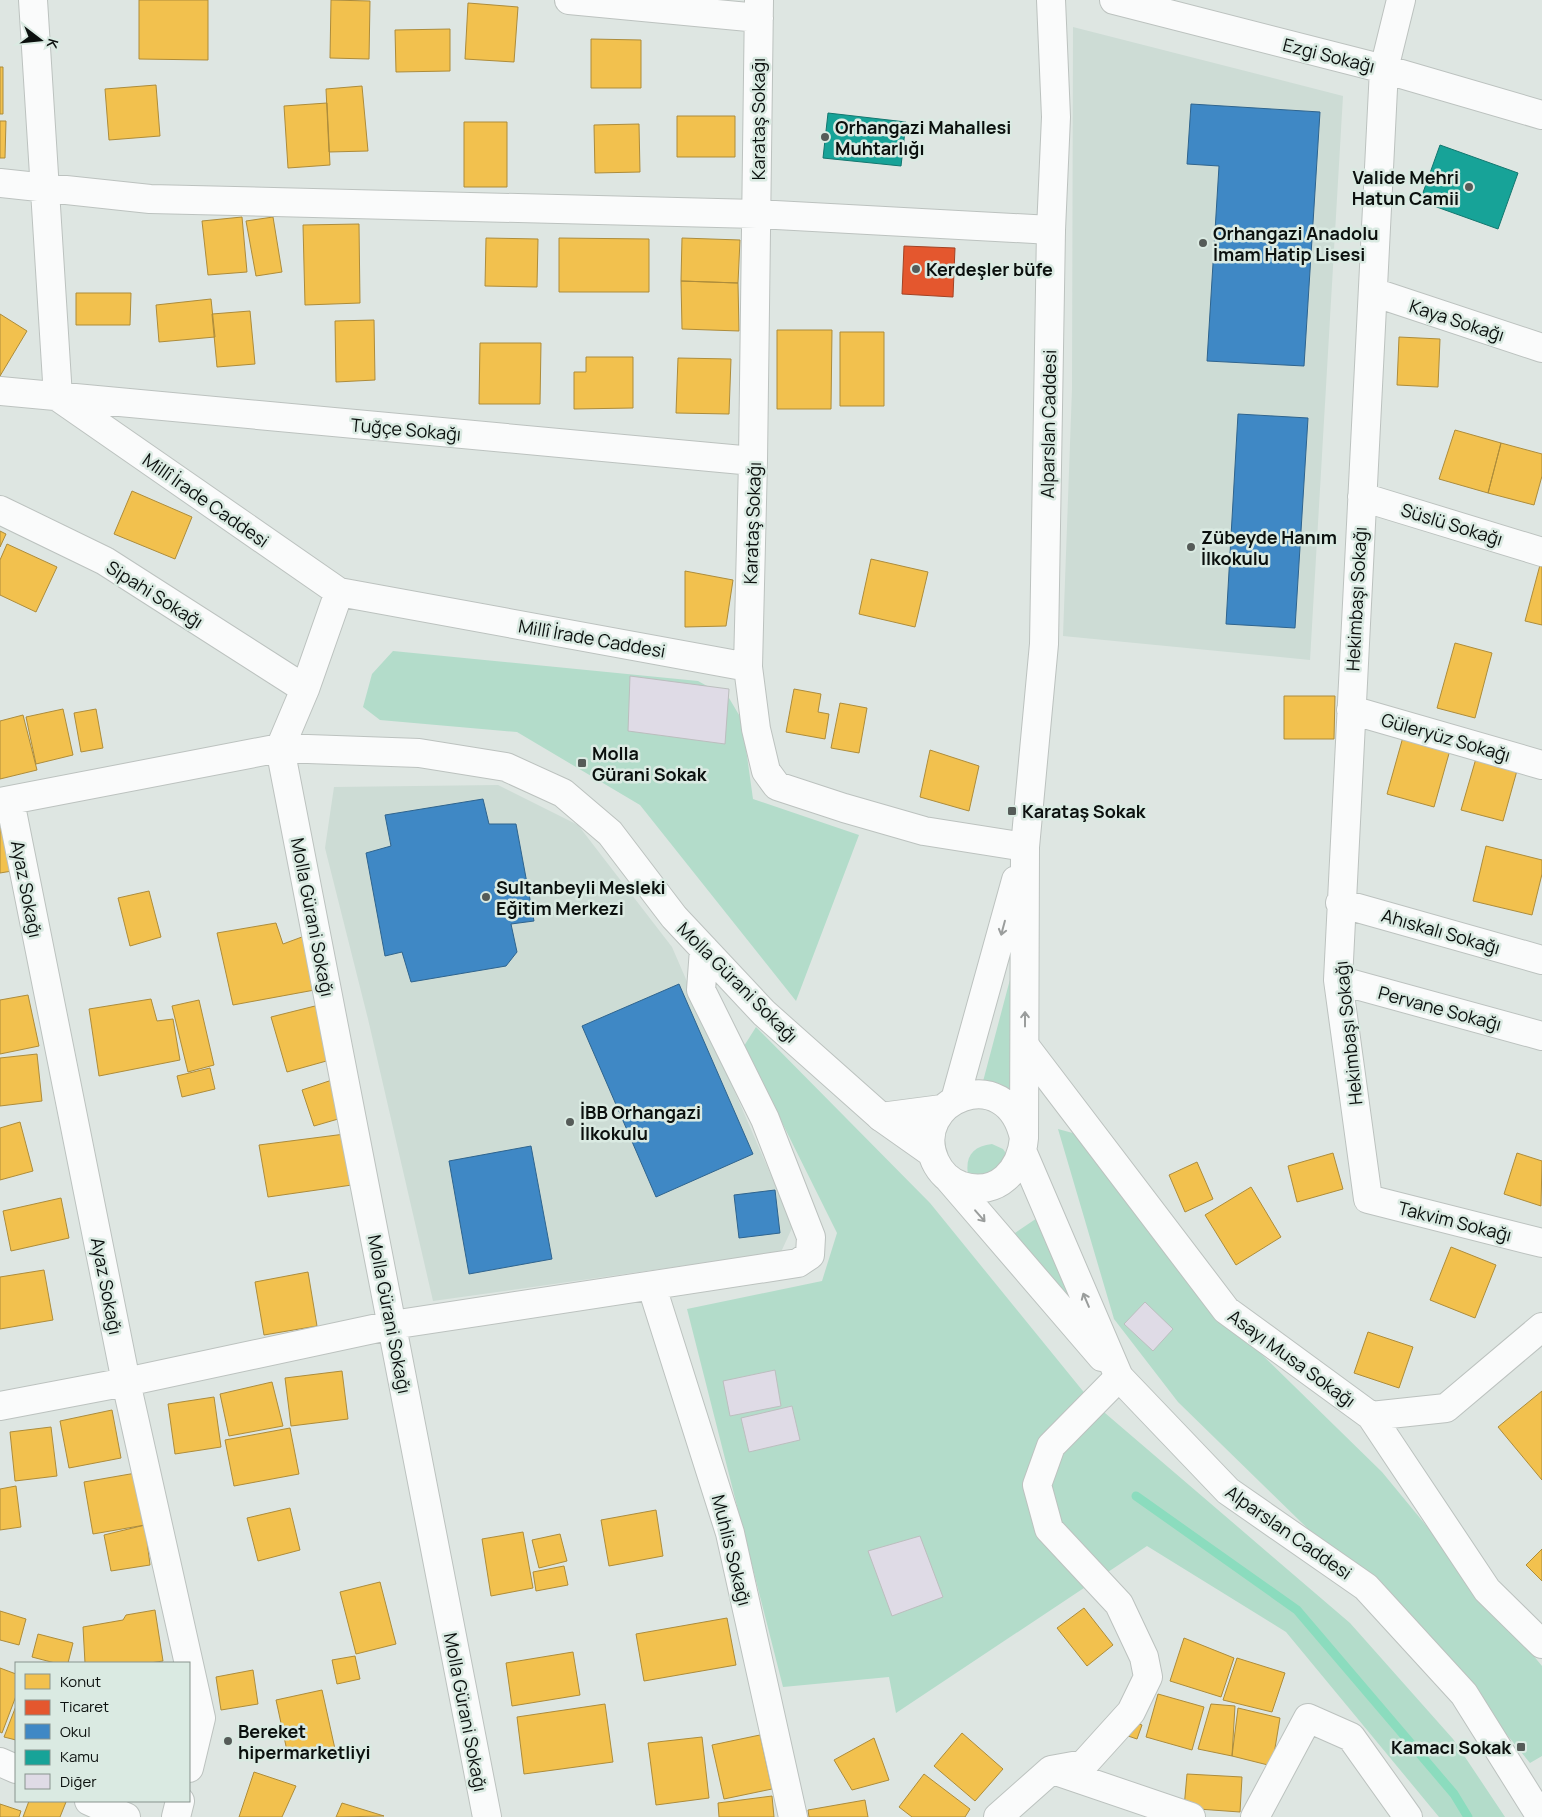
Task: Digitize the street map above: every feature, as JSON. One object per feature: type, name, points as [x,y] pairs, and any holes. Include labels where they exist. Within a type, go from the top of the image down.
[{"type":"street","points":[[33,0],[58,397]]},
{"type":"street","points":[[569,0],[759,9]]},
{"type":"street","name":"Alparslan Caddesi","points":[[1025,847],[1044,644],[1051,230],[1056,117],[1051,0]]},
{"type":"street","name":"Ezgi Sokağı","points":[[1114,0],[1384,69],[1542,114]]},
{"type":"street","name":"Hekimbaşı Sokağı","points":[[1368,1199],[1338,980],[1340,903],[1384,69],[1401,0]]},
{"type":"street","name":"Karataş Sokağı","points":[[759,9],[754,460],[748,667],[758,737],[766,771],[777,786],[924,830],[1025,847]]},
{"type":"street","points":[[0,183],[150,199],[758,214],[1051,230]]},
{"type":"street","name":"Kaya Sokağı","points":[[1373,292],[1542,348]]},
{"type":"street","name":"Tuğçe Sokağı","points":[[0,391],[754,460]]},
{"type":"street","name":"Millî İrade Caddesi","points":[[58,397],[339,592],[748,667]]},
{"type":"street","name":"Süslü Sokağı","points":[[1362,497],[1542,552]]},
{"type":"street","name":"Sipahi Sokağı","points":[[0,510],[105,561],[305,689]]},
{"type":"street","points":[[5,802],[280,748],[305,689],[339,592]]},
{"type":"street","name":"Güleryüz Sokağı","points":[[1351,710],[1542,765]]},
{"type":"street","name":"Molla Gürani Sokağı","points":[[487,1817],[280,748],[418,753],[457,759],[506,767],[563,793],[610,833],[674,917],[764,1013],[881,1117],[932,1154]]},
{"type":"street","name":"Ayaz Sokağı","points":[[5,802],[126,1382],[188,1662]]},
{"type":"street","points":[[948,1179],[962,1186],[978,1188],[992,1186],[1006,1179],[1016,1167],[1024,1146],[1025,847]]},
{"type":"street","points":[[998,1817],[1051,1770],[1084,1764],[1131,1712],[1148,1677],[1144,1657],[1119,1604],[1049,1529],[1037,1485],[1051,1446],[1119,1377],[938,1168],[932,1154],[930,1138],[934,1123],[949,1104],[1025,847]]},
{"type":"street","name":"Ahıskalı Sokağı","points":[[1340,903],[1542,960]]},
{"type":"street","points":[[0,1406],[126,1382],[392,1325],[652,1287],[798,1263],[810,1254],[811,1237],[765,1119],[702,990],[704,949]]},
{"type":"street","name":"Pervane Sokağı","points":[[1338,980],[1542,1036]]},
{"type":"street","name":"Asayı Musa Sokağı","points":[[1025,1046],[1226,1310],[1371,1416],[1487,1590],[1542,1643]]},
{"type":"street","points":[[881,1117],[949,1104],[970,1095],[985,1095],[1000,1100],[1012,1109],[1021,1123],[1024,1146]]},
{"type":"street","name":"Alparslan Caddesi","points":[[1024,1146],[1119,1377],[1228,1491],[1366,1587],[1464,1694],[1541,1817]]},
{"type":"street","name":"Takvim Sokağı","points":[[1368,1199],[1542,1243]]},
{"type":"street","name":"Muhlis Sokağı","points":[[652,1287],[730,1533],[794,1817]]},
{"type":"street","points":[[1371,1416],[1446,1408],[1542,1327]]},
{"type":"street","name":"Ayaz Sokağı","points":[[190,1669],[201,1718],[190,1764]]},
{"type":"street","points":[[1255,1817],[1308,1718],[1351,1737],[1408,1817]]},
{"type":"street","points":[[0,1762],[15,1769]]},
{"type":"street","points":[[1051,1770],[1191,1817]]},
{"type":"street","points":[[91,1802],[126,1817]]},
{"type":"street","points":[[176,1817],[180,1802]]},
{"type":"shaded area","points":[[1073,27],[1343,96],[1310,660],[1063,636],[1072,389]]},
{"type":"shaded area","name":"İBB Orhangazi İlkokulu","points":[[498,785],[578,825],[672,947],[793,1226],[781,1252],[433,1301],[368,1019],[325,848],[334,787]]},
{"type":"green space","points":[[393,651],[698,681],[729,698],[742,720],[753,799],[859,835],[796,1001],[640,805],[517,732],[380,720],[363,707],[372,674]]},
{"type":"green space","points":[[1030,904],[1026,1098],[981,1089]]},
{"type":"green space","points":[[756,1027],[930,1203],[1091,1401],[1350,1623],[1453,1739],[1505,1817],[1439,1817],[1286,1632],[1147,1546],[896,1713],[889,1677],[783,1687],[687,1309],[822,1281],[837,1233],[744,1046]]},
{"type":"green space","points":[[1058,1129],[1080,1135],[1211,1305],[1382,1472],[1542,1666],[1542,1756],[1530,1763],[1489,1713],[1383,1602],[1178,1402],[1114,1319]]},
{"type":"green space","points":[[992,1144],[1003,1149],[1010,1159],[1006,1181],[968,1175],[968,1162],[972,1153],[980,1147]]},
{"type":"green space","points":[[1043,1214],[1095,1346],[1003,1241]]},
{"type":"building: Konut","points":[[139,0],[208,0],[208,60],[139,59]]},
{"type":"building: Konut","points":[[331,0],[370,1],[369,59],[330,58]]},
{"type":"building: Konut","points":[[468,3],[518,7],[514,62],[465,59]]},
{"type":"building: Konut","points":[[450,29],[450,71],[396,72],[395,30]]},
{"type":"building: Konut","points":[[591,39],[641,40],[641,88],[591,88]]},
{"type":"building: Konut","points":[[0,67],[3,67],[3,114],[0,114]]},
{"type":"building: Konut","points":[[156,85],[160,136],[109,140],[105,89]]},
{"type":"building: Konut","points":[[362,86],[368,151],[329,152],[326,89]]},
{"type":"building: Konut","points":[[327,103],[330,165],[288,168],[284,106]]},
{"type":"building: Konut","points":[[677,116],[735,116],[735,157],[677,157]]},
{"type":"building: Konut","points":[[0,121],[6,121],[5,158],[0,158]]},
{"type":"building: Konut","points":[[464,122],[507,122],[507,187],[464,187]]},
{"type":"building: Konut","points":[[639,124],[640,172],[595,173],[594,125]]},
{"type":"building: Konut","points":[[242,217],[247,272],[208,275],[202,221]]},
{"type":"building: Konut","points":[[273,217],[282,272],[256,276],[246,221]]},
{"type":"building: Konut","points":[[359,224],[360,303],[305,305],[303,225]]},
{"type":"building: Konut","points":[[486,238],[538,239],[537,287],[485,286]]},
{"type":"building: Konut","points":[[559,238],[649,239],[649,292],[559,292]]},
{"type":"building: Konut","points":[[682,238],[740,240],[738,283],[681,281]]},
{"type":"building: Konut","points":[[681,281],[738,283],[739,331],[682,329]]},
{"type":"building: Konut","points":[[76,293],[131,293],[130,325],[76,325]]},
{"type":"building: Konut","points":[[211,299],[215,337],[159,342],[156,305]]},
{"type":"building: Konut","points":[[250,311],[255,364],[217,367],[212,314]]},
{"type":"building: Konut","points":[[0,314],[27,331],[0,376]]},
{"type":"building: Konut","points":[[374,320],[375,380],[336,382],[335,321]]},
{"type":"building: Konut","points":[[777,330],[832,330],[831,409],[777,409]]},
{"type":"building: Konut","points":[[840,332],[884,332],[884,406],[840,406]]},
{"type":"building: Konut","points":[[1399,337],[1440,339],[1438,387],[1397,385]]},
{"type":"building: Konut","points":[[480,343],[541,343],[540,404],[479,404]]},
{"type":"building: Konut","points":[[586,357],[633,357],[633,408],[574,409],[574,372],[586,372]]},
{"type":"building: Konut","points":[[678,358],[731,359],[729,414],[676,413]]},
{"type":"building: Konut","points":[[1455,430],[1501,443],[1488,493],[1439,479]]},
{"type":"building: Konut","points":[[1501,443],[1542,454],[1542,476],[1534,505],[1488,493]]},
{"type":"building: Konut","points":[[132,491],[192,517],[175,559],[114,534]]},
{"type":"building: Konut","points":[[0,531],[6,534],[0,547]]},
{"type":"building: Konut","points":[[7,544],[57,567],[36,612],[0,595],[0,560]]},
{"type":"building: Konut","points":[[871,559],[928,572],[915,627],[859,614]]},
{"type":"building: Konut","points":[[1540,565],[1542,566],[1542,625],[1525,621]]},
{"type":"building: Konut","points":[[685,571],[733,580],[726,626],[685,627]]},
{"type":"building: Konut","points":[[1455,643],[1492,653],[1475,718],[1437,708]]},
{"type":"building: Konut","points":[[794,689],[821,694],[818,712],[829,714],[825,739],[786,732]]},
{"type":"building: Konut","points":[[1284,696],[1335,696],[1334,739],[1284,739]]},
{"type":"building: Konut","points":[[840,703],[867,708],[859,753],[831,748]]},
{"type":"building: Konut","points":[[63,709],[73,755],[36,764],[26,717]]},
{"type":"building: Konut","points":[[96,709],[103,748],[81,752],[74,713]]},
{"type":"building: Konut","points":[[23,715],[37,770],[0,779],[0,721]]},
{"type":"building: Konut","points":[[1403,737],[1450,750],[1434,807],[1387,794]]},
{"type":"building: Konut","points":[[930,750],[979,766],[969,811],[920,797]]},
{"type":"building: Konut","points":[[1477,755],[1518,767],[1503,821],[1461,810]]},
{"type":"building: Konut","points":[[4,827],[12,871],[0,873],[0,828]]},
{"type":"building: Konut","points":[[1486,846],[1542,860],[1542,874],[1532,915],[1473,901]]},
{"type":"building: Konut","points":[[149,891],[161,937],[130,946],[118,898]]},
{"type":"building: Konut","points":[[276,923],[283,944],[310,934],[320,989],[233,1005],[217,933]]},
{"type":"building: Konut","points":[[28,995],[39,1046],[0,1054],[0,1000]]},
{"type":"building: Konut","points":[[151,999],[157,1021],[173,1019],[180,1060],[99,1076],[89,1009]]},
{"type":"building: Konut","points":[[199,1000],[214,1065],[188,1072],[172,1006]]},
{"type":"building: Konut","points":[[319,1005],[330,1060],[287,1072],[271,1017]]},
{"type":"building: Konut","points":[[37,1054],[42,1101],[0,1106],[0,1058]]},
{"type":"building: Konut","points":[[210,1068],[215,1089],[182,1097],[177,1076]]},
{"type":"building: Konut","points":[[332,1080],[345,1117],[314,1126],[302,1090]]},
{"type":"building: Konut","points":[[20,1122],[33,1171],[0,1180],[0,1128]]},
{"type":"building: Konut","points":[[345,1134],[352,1185],[268,1197],[259,1145]]},
{"type":"building: Konut","points":[[1333,1153],[1343,1189],[1297,1202],[1288,1166]]},
{"type":"building: Konut","points":[[1517,1153],[1542,1161],[1541,1206],[1504,1194]]},
{"type":"building: Konut","points":[[1197,1162],[1213,1199],[1185,1212],[1169,1175]]},
{"type":"building: Konut","points":[[1251,1187],[1281,1237],[1236,1265],[1205,1215]]},
{"type":"building: Konut","points":[[61,1198],[69,1238],[11,1251],[3,1211]]},
{"type":"building: Konut","points":[[1451,1247],[1496,1265],[1475,1318],[1430,1300]]},
{"type":"building: Konut","points":[[44,1270],[53,1320],[0,1329],[0,1277]]},
{"type":"building: Konut","points":[[308,1272],[317,1326],[264,1335],[255,1282]]},
{"type":"building: Konut","points":[[1368,1332],[1413,1347],[1399,1388],[1354,1373]]},
{"type":"building: Konut","points":[[342,1371],[348,1419],[291,1426],[285,1378]]},
{"type":"building: Konut","points":[[272,1382],[283,1426],[229,1436],[220,1394]]},
{"type":"building: Konut","points":[[1542,1391],[1542,1480],[1498,1427]]},
{"type":"building: Konut","points":[[214,1397],[221,1447],[175,1454],[168,1404]]},
{"type":"building: Konut","points":[[112,1410],[121,1458],[69,1468],[60,1421]]},
{"type":"building: Konut","points":[[51,1427],[57,1476],[15,1481],[10,1432]]},
{"type":"building: Konut","points":[[290,1428],[299,1474],[234,1486],[225,1440]]},
{"type":"building: Konut","points":[[136,1473],[145,1525],[93,1534],[84,1482]]},
{"type":"building: Konut","points":[[16,1486],[21,1527],[0,1530],[0,1489]]},
{"type":"building: Konut","points":[[290,1508],[300,1550],[258,1561],[247,1518]]},
{"type":"building: Konut","points":[[656,1510],[663,1556],[609,1566],[601,1520]]},
{"type":"building: Konut","points":[[145,1525],[150,1565],[111,1571],[104,1535]]},
{"type":"building: Konut","points":[[523,1532],[533,1588],[491,1596],[482,1539]]},
{"type":"building: Konut","points":[[560,1534],[567,1561],[539,1568],[532,1540]]},
{"type":"building: Konut","points":[[1542,1549],[1542,1581],[1526,1565]]},
{"type":"building: Konut","points":[[564,1566],[568,1585],[536,1591],[533,1572]]},
{"type":"building: Konut","points":[[380,1582],[396,1644],[356,1654],[340,1592]]},
{"type":"building: Konut","points":[[1084,1608],[1113,1645],[1087,1666],[1057,1628]]},
{"type":"building: Konut","points":[[155,1610],[163,1661],[85,1662],[83,1627],[123,1620],[126,1615]]},
{"type":"building: Konut","points":[[0,1611],[26,1619],[19,1645],[0,1640]]},
{"type":"building: Konut","points":[[727,1618],[736,1665],[644,1681],[636,1634]]},
{"type":"building: Konut","points":[[38,1634],[73,1643],[68,1662],[51,1662],[32,1657]]},
{"type":"building: Konut","points":[[1184,1638],[1234,1658],[1221,1697],[1170,1681]]},
{"type":"building: Konut","points":[[573,1652],[580,1695],[512,1706],[506,1663]]},
{"type":"building: Konut","points":[[355,1656],[360,1679],[337,1684],[332,1660]]},
{"type":"building: Konut","points":[[1237,1658],[1285,1673],[1272,1712],[1223,1700]]},
{"type":"building: Konut","points":[[0,1668],[15,1674],[15,1699],[2,1733],[0,1732]]},
{"type":"building: Konut","points":[[253,1670],[258,1704],[221,1710],[216,1677]]},
{"type":"building: Konut","points":[[322,1690],[335,1749],[289,1760],[276,1700]]},
{"type":"building: Konut","points":[[1158,1694],[1204,1707],[1192,1750],[1146,1737]]},
{"type":"building: Konut","points":[[605,1704],[613,1762],[524,1774],[517,1717]]},
{"type":"building: Konut","points":[[1211,1704],[1235,1706],[1232,1756],[1198,1749]]},
{"type":"building: Konut","points":[[1238,1708],[1280,1718],[1272,1766],[1232,1756]]},
{"type":"building: Konut","points":[[15,1709],[15,1740],[4,1737]]},
{"type":"building: Konut","points":[[1127,1720],[1142,1725],[1137,1739],[1122,1734]]},
{"type":"building: Konut","points":[[962,1733],[1003,1769],[975,1801],[934,1766]]},
{"type":"building: Konut","points":[[760,1735],[772,1789],[724,1799],[712,1745]]},
{"type":"building: Konut","points":[[702,1737],[709,1798],[656,1805],[648,1743]]},
{"type":"building: Konut","points":[[874,1738],[889,1780],[852,1790],[834,1760]]},
{"type":"building: Konut","points":[[254,1772],[296,1786],[282,1817],[239,1817]]},
{"type":"building: Konut","points":[[924,1774],[970,1809],[965,1817],[912,1817],[899,1807]]},
{"type":"building: Konut","points":[[1187,1774],[1242,1777],[1240,1812],[1184,1808]]},
{"type":"building: Konut","points":[[772,1796],[774,1817],[719,1817],[718,1803]]},
{"type":"building: Konut","points":[[865,1800],[868,1817],[809,1817],[808,1810]]},
{"type":"building: Konut","points":[[29,1802],[66,1802],[60,1817],[23,1817]]},
{"type":"building: Konut","points":[[342,1803],[384,1816],[336,1817]]},
{"type":"building: Konut","points":[[0,1804],[21,1811],[19,1817],[0,1817]]},
{"type":"building: Ticaret","points":[[904,246],[955,248],[953,297],[902,294]]},
{"type":"building: Okul","points":[[1191,104],[1320,112],[1304,366],[1207,361],[1219,166],[1187,164]]},
{"type":"building: Okul","points":[[1238,414],[1308,418],[1295,628],[1226,624]]},
{"type":"building: Okul","points":[[483,799],[489,824],[516,824],[534,921],[511,924],[517,952],[506,966],[411,982],[402,952],[385,956],[366,853],[391,846],[385,815]]},
{"type":"building: Okul","points":[[679,984],[753,1154],[656,1197],[582,1026]]},
{"type":"building: Okul","points":[[531,1146],[552,1259],[469,1274],[449,1161]]},
{"type":"building: Okul","points":[[775,1190],[780,1233],[739,1238],[734,1195]]},
{"type":"building: Kamu","points":[[828,113],[906,122],[901,166],[823,158]]},
{"type":"building: Kamu","name":"Valide Mehri Hatun Camii","points":[[1440,145],[1518,173],[1498,229],[1420,201]]},
{"type":"building: Diğer","points":[[630,676],[729,689],[725,744],[628,731]]},
{"type":"building: Diğer","points":[[1145,1302],[1173,1329],[1153,1351],[1124,1324]]},
{"type":"building: Diğer","points":[[775,1370],[781,1406],[730,1416],[723,1381]]},
{"type":"building: Diğer","points":[[792,1406],[800,1440],[749,1452],[741,1418]]},
{"type":"building: Diğer","points":[[920,1536],[943,1597],[892,1616],[868,1551]]},
{"type":"waterway","points":[[1136,1496],[1297,1610],[1454,1794],[1468,1817]]},
{"type":"place","name":"Orhangazi Mahallesi Muhtarlığı","points":[[825,137]]},
{"type":"place","name":"Valide Mehri Hatun Camii","points":[[1469,187]]},
{"type":"place","name":"Orhangazi Anadolu İmam Hatip Lisesi","points":[[1203,243]]},
{"type":"place","name":"Kerdeşler büfe","points":[[916,269]]},
{"type":"place","name":"Zübeyde Hanım İlkokulu","points":[[1191,547]]},
{"type":"place","name":"Molla Gürani Sokak","points":[[582,763]]},
{"type":"place","name":"Karataş Sokak","points":[[1012,811]]},
{"type":"place","name":"Sultanbeyli Mesleki Eğitim Merkezi","points":[[486,897]]},
{"type":"place","name":"İBB Orhangazi İlkokulu","points":[[570,1122]]},
{"type":"place","name":"Bereket hipermarketliyi","points":[[228,1741]]},
{"type":"place","name":"Kamacı Sokak","points":[[1521,1747]]}]
